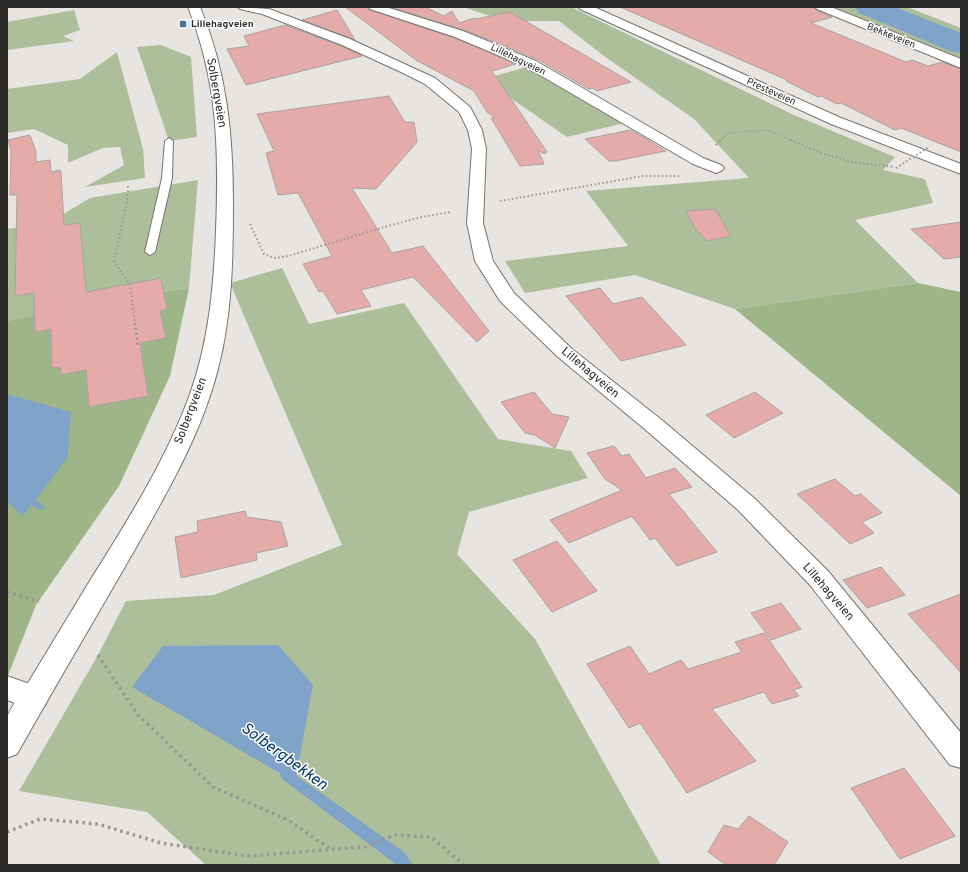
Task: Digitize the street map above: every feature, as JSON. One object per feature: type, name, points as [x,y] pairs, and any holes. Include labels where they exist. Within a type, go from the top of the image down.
[{"type":"street","name":"Lillehagveien","points":[[244,7],[274,9],[406,69],[430,81],[465,110],[475,130],[479,149],[475,223],[484,261],[507,297],[565,353],[655,426],[740,498],[777,535],[819,578],[961,755]]},
{"type":"street","name":"Lillehagveien","points":[[374,7],[459,34],[531,64],[693,158],[716,168]]},
{"type":"street","name":"Presteveien","points":[[584,7],[836,121],[961,169]]},
{"type":"street","name":"Bekkeveien","points":[[821,7],[961,64]]},
{"type":"street","name":"Solbergveien","points":[[7,745],[98,592],[162,480],[202,391],[221,309],[226,171],[222,119],[212,59],[195,10]]},
{"type":"street","points":[[7,688],[34,698]]},
{"type":"lane","points":[[150,252],[167,178],[169,141]]},
{"type":"path","points":[[225,196],[237,202],[246,216],[264,254],[274,258],[288,256],[422,217],[475,206],[643,176],[687,176],[680,157],[693,158],[728,133],[768,130],[821,153],[852,162],[896,168],[929,146]]},
{"type":"path","points":[[128,186],[127,202],[114,261],[130,284],[138,348]]},
{"type":"path","points":[[7,592],[39,600]]},
{"type":"path","points":[[98,655],[138,715],[213,787],[288,820],[332,850]]},
{"type":"path","points":[[7,832],[40,819],[98,824],[161,843],[247,856],[365,847],[395,835],[431,838],[464,865]]},
{"type":"green space","points":[[463,7],[571,7],[794,115],[895,157],[883,170],[925,179],[933,203],[855,220],[918,283],[735,309],[635,275],[525,293],[505,261],[628,246],[586,191],[749,178],[694,119],[604,56],[559,21],[505,21]]},
{"type":"green space","points":[[834,7],[907,7],[961,28],[961,58]]},
{"type":"green space","points":[[74,10],[80,30],[63,36],[74,41],[7,50],[7,22]]},
{"type":"green space","points":[[161,45],[191,57],[197,137],[169,141],[137,47]]},
{"type":"green space","points":[[117,52],[143,149],[145,178],[85,187],[124,165],[120,147],[103,148],[68,163],[68,145],[34,129],[7,133],[7,89],[80,79]]},
{"type":"green space","points":[[527,67],[624,123],[567,137],[483,79]]},
{"type":"green space","points":[[198,180],[189,288],[88,303],[7,321],[7,229],[47,224],[90,198]]},
{"type":"green space","points":[[282,268],[309,324],[404,303],[498,439],[571,451],[588,478],[469,512],[457,554],[535,639],[661,865],[206,865],[147,812],[19,791],[98,655],[126,601],[214,595],[342,545],[230,283]]},
{"type":"green space","points":[[918,283],[961,292],[961,496],[735,309]]},
{"type":"green space","points":[[189,288],[170,376],[119,486],[36,605],[7,678],[7,321],[88,303]]},
{"type":"water","points":[[7,394],[71,412],[68,457],[23,516],[7,502]]},
{"type":"water","points":[[278,645],[313,685],[295,782],[132,687],[163,646]]},
{"type":"building","points":[[345,7],[366,7],[370,10],[454,38],[516,64],[492,71],[547,152],[544,154],[538,150],[544,164],[520,166],[491,118],[495,118],[487,112],[474,91],[416,60]]},
{"type":"building","points":[[391,7],[425,7],[444,16],[452,11],[459,23],[474,18],[476,19],[510,12],[631,82],[597,91],[593,88],[589,89],[537,59],[464,30]]},
{"type":"building","points":[[620,7],[814,7],[816,10],[832,17],[811,23],[906,62],[912,60],[928,66],[942,62],[961,69],[961,152],[901,128],[895,130],[841,103],[837,104],[821,96],[818,97],[786,81],[787,80]]},
{"type":"building","points":[[337,10],[355,40],[302,20]]},
{"type":"building","points":[[285,25],[341,46],[362,56],[246,85],[227,49],[249,46],[244,36]]},
{"type":"building","points":[[389,96],[405,122],[414,122],[417,142],[376,189],[352,188],[392,253],[423,246],[489,331],[477,342],[413,277],[361,290],[371,306],[337,314],[323,291],[319,292],[303,264],[332,256],[298,193],[278,195],[266,153],[274,151],[257,114]]},
{"type":"building","points":[[631,130],[666,151],[616,161],[609,161],[585,139]]},
{"type":"building","points":[[30,135],[36,152],[36,162],[50,160],[51,172],[60,170],[61,172],[64,225],[80,223],[86,292],[161,278],[167,309],[160,311],[166,338],[140,343],[148,396],[89,407],[86,370],[61,375],[60,367],[52,368],[51,329],[35,332],[34,293],[15,296],[17,195],[10,195],[11,151],[8,140]]},
{"type":"building","points":[[715,209],[731,236],[707,241],[696,230],[686,211]]},
{"type":"building","points":[[961,222],[961,257],[944,259],[911,229]]},
{"type":"building","points":[[600,288],[613,304],[642,297],[686,345],[621,361],[566,296]]},
{"type":"building","points":[[534,392],[552,414],[569,417],[555,448],[535,435],[525,433],[501,402]]},
{"type":"building","points":[[755,392],[783,413],[734,438],[706,415]]},
{"type":"building","points":[[614,446],[622,456],[629,454],[646,478],[675,468],[692,487],[669,494],[717,552],[677,566],[655,538],[650,540],[632,516],[569,543],[550,520],[622,490],[605,479],[587,453]]},
{"type":"building","points":[[835,479],[855,496],[861,494],[882,513],[862,522],[874,533],[850,544],[797,494]]},
{"type":"building","points":[[245,511],[247,517],[281,522],[288,546],[256,553],[257,560],[181,578],[175,537],[198,532],[197,521]]},
{"type":"building","points":[[557,541],[597,591],[552,612],[513,560]]},
{"type":"building","points":[[881,567],[905,595],[867,608],[843,580]]},
{"type":"building","points":[[961,594],[961,673],[908,614]]},
{"type":"building","points":[[781,603],[801,629],[771,640],[751,613]]},
{"type":"building","points":[[764,633],[802,687],[794,690],[799,696],[772,704],[764,692],[712,709],[756,761],[687,793],[640,723],[629,728],[587,664],[630,646],[649,674],[681,660],[688,669],[742,652],[735,642]]},
{"type":"building","points":[[904,768],[955,836],[900,859],[851,788]]},
{"type":"building","points":[[749,816],[788,842],[774,865],[726,865],[708,852],[724,825],[738,829]]},
{"type":"waterway","points":[[869,7],[961,44]]},
{"type":"waterway","name":"Solbergbekken","points":[[7,480],[40,507]]},
{"type":"waterway","name":"Solbergbekken","points":[[286,775],[399,857],[406,865]]},
{"type":"place","name":"Lillehagveien","points":[[183,24]]}]
